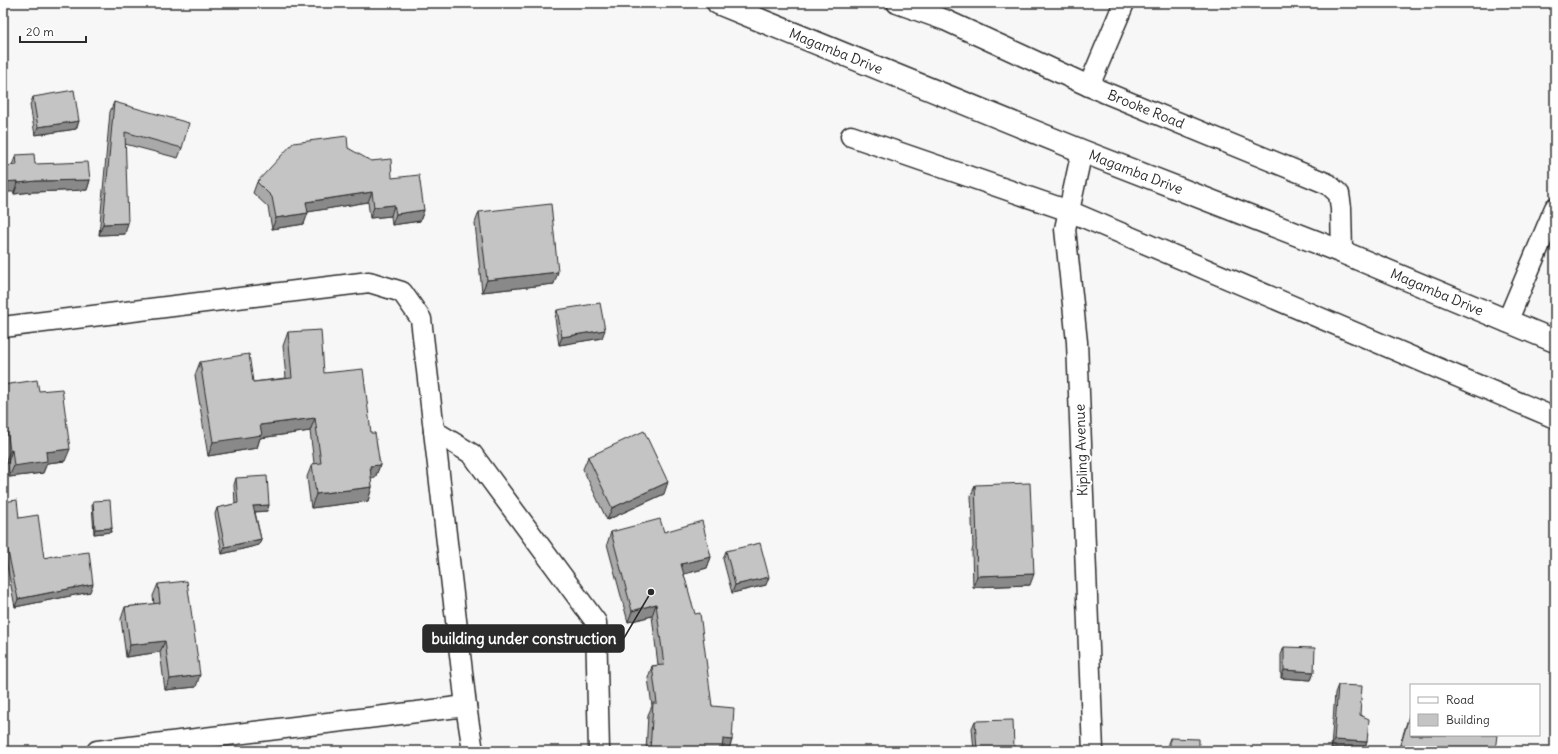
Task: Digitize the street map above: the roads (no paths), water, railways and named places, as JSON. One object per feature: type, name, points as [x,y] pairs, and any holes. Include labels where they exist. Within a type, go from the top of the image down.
[{"type":"street","name":"Magamba Drive","points":[[718,3],[1082,151],[1342,252],[1555,341]]},
{"type":"street","name":"Brooke Road","points":[[897,3],[945,20],[1089,86],[1328,184],[1339,194],[1341,208],[1342,252]]},
{"type":"street","points":[[1089,86],[1124,3]]},
{"type":"street","points":[[851,136],[1069,211],[1555,418]]},
{"type":"street","name":"Kipling Avenue","points":[[1082,151],[1065,229],[1077,342],[1093,751]]},
{"type":"street","points":[[1507,322],[1555,208]]},
{"type":"street","points":[[3,327],[369,282],[402,292],[421,319],[466,706],[473,751]]},
{"type":"street","points":[[434,431],[472,454],[596,622],[599,751]]},
{"type":"street","points":[[97,751],[466,706]]},
{"type":"place","name":"building under construction","points":[[651,592]]}]
